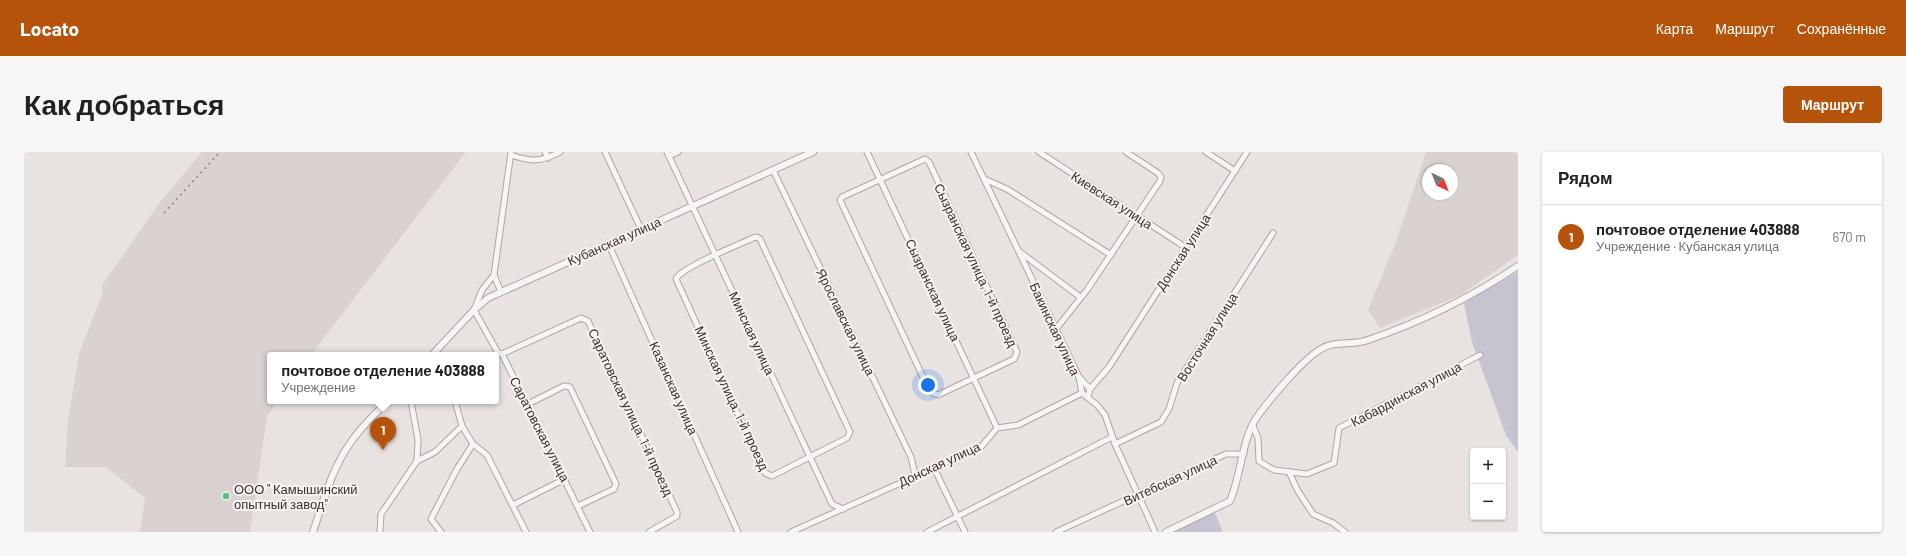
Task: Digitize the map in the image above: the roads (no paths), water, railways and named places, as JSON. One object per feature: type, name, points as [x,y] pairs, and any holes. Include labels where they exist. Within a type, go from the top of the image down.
[{"type":"street","points":[[544,152],[548,158]]},
{"type":"street","points":[[501,292],[494,275],[511,154],[528,161],[548,158],[560,152]]},
{"type":"street","points":[[605,152],[640,229]]},
{"type":"street","points":[[668,154],[678,152]]},
{"type":"street","name":"Кубанская улица","points":[[438,352],[474,310],[488,298],[812,152]]},
{"type":"street","name":"Сызранская улица","points":[[868,152],[997,428]]},
{"type":"street","name":"Бакинская улица","points":[[971,152],[1079,377],[1082,393],[1097,405],[1106,415],[1112,437],[1155,532]]},
{"type":"street","name":"Киевская улица","points":[[1039,152],[1185,247]]},
{"type":"street","points":[[1056,329],[1087,290],[1137,216],[1161,177],[1158,173],[1126,152]]},
{"type":"street","points":[[1206,152],[1235,171]]},
{"type":"street","name":"Донская улица","points":[[1090,389],[1110,367],[1185,247],[1247,152]]},
{"type":"street","name":"Минская улица","points":[[668,154],[832,504],[843,509]]},
{"type":"street","name":"Сызранская улица, 1-й проезд","points":[[925,159],[929,162],[1017,352],[1017,356],[1014,359],[974,378],[938,395],[930,392],[840,204],[842,198],[925,159]]},
{"type":"street","name":"Ярославская улица","points":[[773,170],[911,457],[915,475]]},
{"type":"street","points":[[984,179],[1007,189],[1111,255]]},
{"type":"street","name":"Восточная улица","points":[[1115,444],[1162,422],[1169,409],[1177,383],[1273,233]]},
{"type":"street","name":"Минская улица, 1-й проезд","points":[[753,238],[760,240],[850,432],[850,436],[809,456],[772,476],[765,473],[676,279],[680,273],[753,238]]},
{"type":"street","name":"Казанская улица","points":[[608,243],[738,532]]},
{"type":"street","name":"Бакинская улица","points":[[1019,251],[1080,297]]},
{"type":"street","points":[[1166,532],[1230,501],[1236,487],[1252,426],[1256,418],[1302,365],[1320,349],[1335,344],[1353,344],[1368,340],[1463,299],[1518,266]]},
{"type":"street","points":[[474,310],[482,290],[494,275]]},
{"type":"street","name":"Саратовская улица","points":[[474,310],[497,352]]},
{"type":"street","name":"Саратовская улица, 1-й проезд","points":[[499,354],[581,318],[588,321],[677,512],[677,516],[674,520],[649,532]]},
{"type":"street","name":"Кабардинская улица","points":[[1252,426],[1258,438],[1259,461],[1274,470],[1307,474],[1334,463],[1339,428],[1480,355]]},
{"type":"street","name":"Саратовская улица","points":[[499,356],[528,404],[590,532]]},
{"type":"street","points":[[1079,377],[1090,389],[1088,397]]},
{"type":"street","points":[[528,404],[564,386],[570,387],[616,484],[614,489],[578,506]]},
{"type":"street","points":[[997,428],[1018,425],[1082,393]]},
{"type":"street","points":[[313,532],[330,482],[344,452],[359,431],[385,404]]},
{"type":"street","points":[[412,404],[418,440],[417,461]]},
{"type":"street","points":[[457,404],[462,426],[473,444],[487,455],[526,532]]},
{"type":"street","points":[[380,532],[381,514],[417,461],[435,452],[462,426]]},
{"type":"street","name":"Донская улица","points":[[791,532],[980,447],[997,428]]},
{"type":"street","points":[[927,532],[1112,437]]},
{"type":"street","points":[[441,532],[431,519],[457,469],[473,444]]},
{"type":"street","name":"Витебская улица","points":[[1056,532],[1226,454],[1244,454]]},
{"type":"street","points":[[934,468],[966,532]]},
{"type":"street","points":[[1289,472],[1298,491],[1313,514],[1333,523],[1345,532]]},
{"type":"street","points":[[513,505],[565,479]]},
{"type":"railway","points":[[164,213],[220,152]]},
{"type":"place","name":"почтовое отделение 403888","points":[[383,450]]},
{"type":"place","name":"ООО \" Камышинский опытный завод\"","points":[[226,496]]}]
